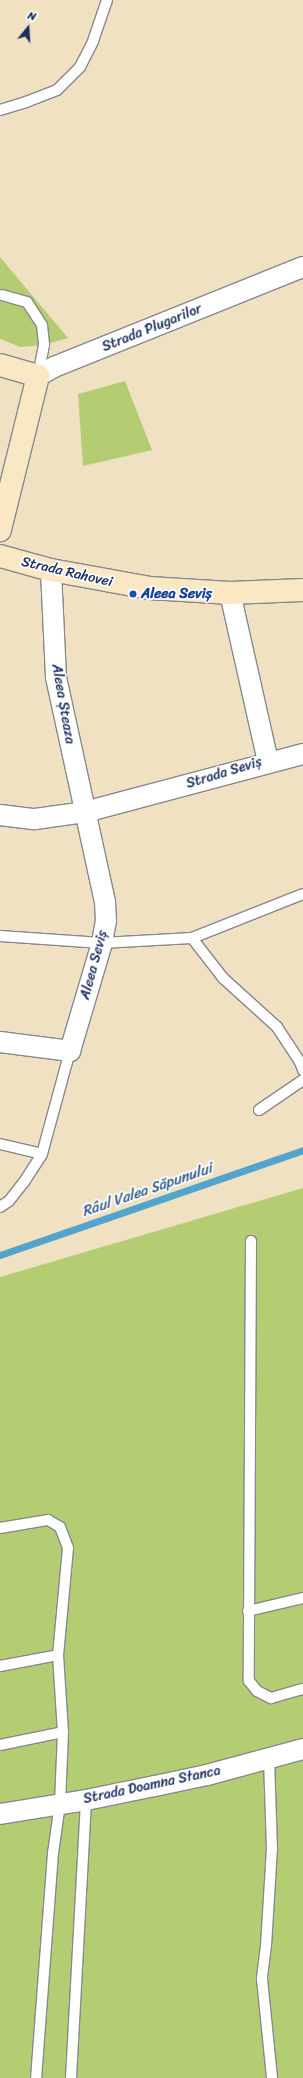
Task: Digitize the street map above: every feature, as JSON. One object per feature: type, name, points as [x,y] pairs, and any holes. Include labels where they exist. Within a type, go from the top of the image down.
[{"type":"street","name":"Strada Plugarilor","points":[[38,376],[54,367],[303,267]]},
{"type":"street","points":[[0,365],[38,376],[0,530]]},
{"type":"street","name":"Strada Rahovei","points":[[0,556],[51,570],[150,588],[230,593],[303,590]]},
{"type":"street","name":"Aleea Șteaza","points":[[51,570],[56,677],[85,812]]},
{"type":"street","name":"Strada Seviș","points":[[85,812],[268,762],[230,593]]},
{"type":"street","points":[[268,762],[303,754]]},
{"type":"street","points":[[0,815],[35,819],[85,812]]},
{"type":"street","name":"Aleea Seviș","points":[[70,1051],[102,943],[106,921],[105,902],[85,812]]},
{"type":"street","points":[[0,1042],[70,1051]]},
{"type":"street","name":"Strada Doamna Stanca","points":[[0,1814],[86,1800],[192,1778],[269,1759],[303,1748]]},
{"type":"lane","points":[[0,110],[57,90],[80,67],[93,41],[106,0]]},
{"type":"lane","points":[[2,295],[27,302],[42,325],[44,345],[38,376]]},
{"type":"lane","points":[[0,936],[102,943],[192,938],[303,894]]},
{"type":"lane","points":[[192,938],[223,978],[277,1027],[300,1062],[303,1070]]},
{"type":"lane","name":"Aleea Seviș","points":[[0,1207],[9,1201],[24,1182],[42,1154],[70,1051]]},
{"type":"lane","points":[[260,1110],[303,1080]]},
{"type":"lane","points":[[0,1144],[42,1154]]},
{"type":"lane","points":[[251,1241],[248,1611],[249,1681],[257,1691],[271,1698],[303,1690]]},
{"type":"lane","points":[[0,1528],[48,1520],[60,1527],[68,1548],[58,1655],[63,1732],[60,1804],[53,1853],[36,2078]]},
{"type":"lane","points":[[248,1611],[303,1598]]},
{"type":"lane","points":[[0,1666],[58,1655]]},
{"type":"lane","points":[[0,1744],[63,1732]]},
{"type":"lane","points":[[269,1759],[272,1848],[266,1945],[262,1979],[272,2078]]},
{"type":"lane","points":[[71,2078],[86,1800]]},
{"type":"green space","points":[[0,257],[68,338],[44,345],[20,347],[0,339]]},
{"type":"green space","points":[[125,381],[152,450],[83,466],[78,394]]},
{"type":"green space","points":[[303,1188],[303,2078],[0,2078],[0,1277]]},
{"type":"waterway","name":"Râul Valea Săpunului","points":[[0,1255],[303,1150]]},
{"type":"place","name":"Aleea Seviș","points":[[133,594]]}]
